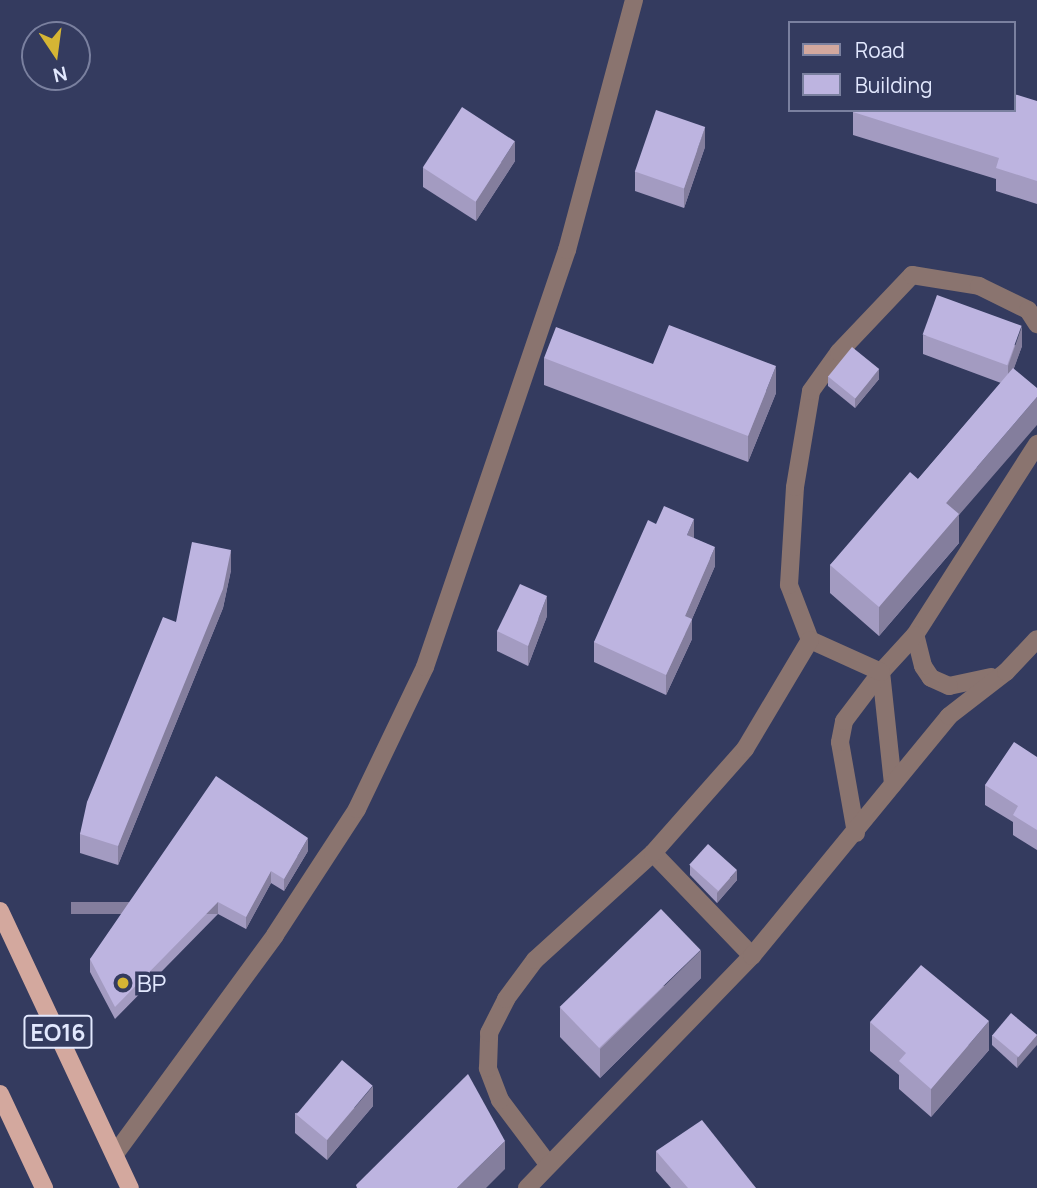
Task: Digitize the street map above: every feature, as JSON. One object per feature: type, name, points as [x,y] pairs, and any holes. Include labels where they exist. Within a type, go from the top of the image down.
[{"type":"main road","name":"ΕΟ16","points":[[0,911],[130,1188]]},
{"type":"main road","points":[[0,1094],[44,1188]]},
{"type":"street","points":[[115,1154],[275,935],[357,809],[425,667],[568,250],[634,0]]},
{"type":"street","points":[[881,672],[810,640],[789,585],[795,487],[811,391],[839,352],[912,275],[979,286],[1028,310],[1037,324]]},
{"type":"street","points":[[856,833],[840,742],[844,720],[881,672],[915,635],[1037,444]]},
{"type":"street","points":[[915,635],[923,666],[931,678],[949,686],[1006,672]]},
{"type":"street","points":[[527,1188],[752,956],[856,833],[949,716],[1006,672],[1037,639]]},
{"type":"street","points":[[548,1164],[500,1100],[488,1068],[489,1033],[506,999],[535,960],[653,853],[745,749],[810,640]]},
{"type":"street","points":[[881,672],[893,784]]},
{"type":"street","points":[[653,853],[752,956]]},
{"type":"building","points":[[1016,95],[1037,101],[1037,181],[996,168],[999,158],[853,112],[1016,112]]},
{"type":"building","points":[[462,107],[515,141],[476,202],[423,167]]},
{"type":"building","points":[[656,110],[705,127],[684,188],[635,171]]},
{"type":"building","points":[[937,295],[1022,326],[1007,365],[923,334]]},
{"type":"building","points":[[669,325],[776,366],[748,436],[544,358],[556,327],[653,364]]},
{"type":"building","points":[[852,347],[879,369],[855,399],[828,377]]},
{"type":"building","points":[[1013,368],[1037,388],[1037,397],[946,503],[959,514],[879,607],[830,565],[910,472],[918,479]]},
{"type":"building","points":[[664,506],[694,519],[687,535],[715,547],[685,616],[692,619],[666,675],[594,642],[648,520],[656,524]]},
{"type":"building","points":[[192,542],[231,550],[223,589],[118,846],[80,834],[87,802],[163,617],[176,622]]},
{"type":"building","points":[[520,584],[547,596],[528,646],[497,631]]},
{"type":"building","points":[[1014,742],[1037,757],[1037,830],[1013,815],[1018,806],[985,785]]},
{"type":"building","points":[[216,776],[308,838],[284,879],[271,871],[246,917],[218,902],[115,1007],[90,959]]},
{"type":"building","points":[[708,844],[737,870],[718,891],[689,865]]},
{"type":"building","points":[[661,909],[701,950],[599,1048],[560,1007]]},
{"type":"building","points":[[921,965],[989,1021],[931,1089],[899,1061],[906,1053],[870,1022]]},
{"type":"building","points":[[1011,1013],[1037,1035],[1018,1057],[992,1035]]},
{"type":"building","points":[[342,1060],[373,1086],[327,1140],[296,1114]]},
{"type":"building","points":[[468,1074],[505,1141],[457,1188],[357,1188],[356,1185]]},
{"type":"building","points":[[702,1120],[756,1188],[688,1188],[656,1151]]},
{"type":"place","name":"BP","points":[[123,983]]}]
